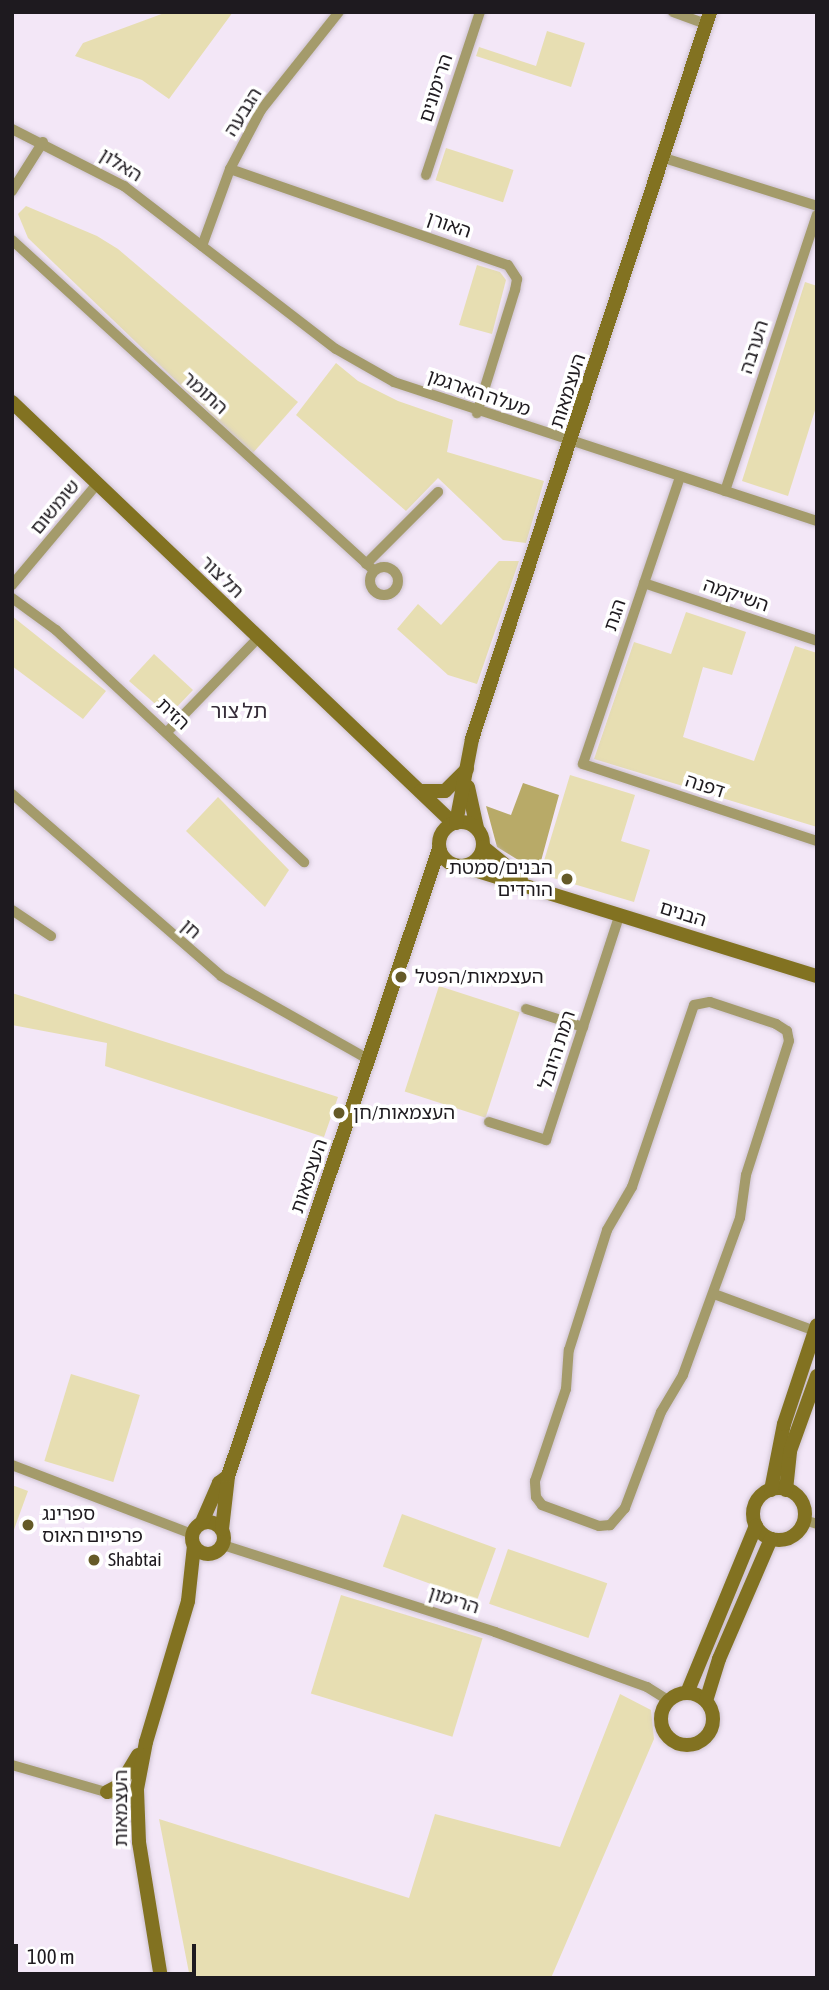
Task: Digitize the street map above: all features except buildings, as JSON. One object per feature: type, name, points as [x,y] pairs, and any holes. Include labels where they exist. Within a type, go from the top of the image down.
[{"type":"street","name":"הגבעה","points":[[202,246],[230,169],[261,110],[339,12]]},
{"type":"street","name":"הרימונים","points":[[426,175],[480,12]]},
{"type":"street","points":[[673,12],[708,18]]},
{"type":"street","name":"העצמאות","points":[[455,823],[467,775],[472,739],[572,443],[708,18]]},
{"type":"street","name":"האלון","points":[[12,129],[43,142],[124,186],[202,246]]},
{"type":"street","points":[[12,191],[43,142]]},
{"type":"street","points":[[664,158],[817,206]]},
{"type":"street","name":"האורן","points":[[230,169],[508,265],[517,279],[515,290],[477,413]]},
{"type":"street","name":"הערבה","points":[[725,491],[817,215]]},
{"type":"street","name":"התומר","points":[[12,240],[370,567],[439,492]]},
{"type":"street","name":"מעלה הארגמן","points":[[202,246],[355,362],[394,382],[477,413],[817,521]]},
{"type":"street","name":"תל צור","points":[[12,402],[455,823]]},
{"type":"street","name":"הגת","points":[[583,764],[680,477]]},
{"type":"street","name":"שומשום","points":[[12,585],[97,484]]},
{"type":"street","name":"השיקמה","points":[[644,583],[817,641]]},
{"type":"street","name":"הזית","points":[[12,598],[56,630],[304,862]]},
{"type":"street","points":[[167,732],[258,638]]},
{"type":"street","name":"דפנה","points":[[583,764],[817,841]]},
{"type":"street","points":[[421,791],[445,791],[467,775]]},
{"type":"street","name":"העצמאות","points":[[467,775],[477,828]]},
{"type":"street","name":"תל צור","points":[[408,778],[438,816],[440,842]]},
{"type":"street","name":"חן","points":[[12,794],[221,976],[368,1059]]},
{"type":"street","points":[[424,888],[456,865],[476,860],[483,847],[477,828],[455,823],[440,842],[456,865]]},
{"type":"street","name":"העצמאות","points":[[188,1601],[218,1549],[228,1476],[440,842]]},
{"type":"street","name":"הבנים","points":[[483,847],[537,888]]},
{"type":"street","name":"הבנים","points":[[456,865],[817,976]]},
{"type":"street","points":[[12,910],[51,936]]},
{"type":"street","name":"רמת היובל","points":[[489,1122],[546,1140],[620,914]]},
{"type":"street","points":[[702,1002],[776,1024],[787,1031],[789,1041],[746,1175],[740,1218],[714,1294],[683,1375],[661,1412],[632,1492],[617,1518],[610,1525],[599,1526],[542,1505],[536,1497],[535,1480],[566,1389],[573,1338],[607,1230],[632,1187],[689,1016],[694,1005],[702,1002]]},
{"type":"street","points":[[526,1009],[583,1027]]},
{"type":"street","points":[[687,1693],[706,1701],[713,1714],[712,1728],[692,1745],[674,1742],[663,1728],[663,1711],[669,1701],[687,1693],[756,1526],[755,1505],[771,1490],[784,1424],[816,1328],[714,1294]]},
{"type":"street","points":[[786,1490],[790,1451],[817,1376]]},
{"type":"street","points":[[12,1465],[193,1540],[201,1553],[218,1549]]},
{"type":"street","name":"העצמאות","points":[[161,1978],[142,1866],[136,1801],[146,1742],[188,1601],[193,1540],[219,1483],[228,1476]]},
{"type":"street","points":[[771,1490],[786,1490],[800,1499],[811,1522],[795,1535],[771,1539]]},
{"type":"street","points":[[202,1522],[222,1528]]},
{"type":"street","points":[[756,1526],[771,1539]]},
{"type":"street","points":[[706,1701],[724,1647],[771,1539]]},
{"type":"street","name":"הרימון","points":[[218,1549],[495,1632],[647,1687],[669,1701]]},
{"type":"street","points":[[107,1792],[120,1784],[146,1742]]},
{"type":"street","points":[[12,1765],[136,1801]]},
{"type":"shaded area","points":[[167,12],[233,12],[169,99],[142,80],[75,56],[83,43]]},
{"type":"shaded area","points":[[547,31],[585,43],[571,87],[476,56],[479,47],[536,66]]},
{"type":"shaded area","points":[[446,148],[514,170],[503,202],[435,180]]},
{"type":"shaded area","points":[[26,206],[97,236],[118,249],[298,402],[252,454],[28,238],[18,214]]},
{"type":"shaded area","points":[[477,265],[500,272],[506,280],[492,334],[459,325]]},
{"type":"shaded area","points":[[805,282],[817,286],[817,404],[788,496],[742,481]]},
{"type":"shaded area","points":[[336,363],[358,381],[398,401],[453,420],[447,452],[544,481],[526,543],[503,540],[438,478],[406,511],[296,415]]},
{"type":"shaded area","points":[[499,561],[519,561],[477,684],[448,675],[397,629],[418,604],[441,625]]},
{"type":"shaded area","points":[[686,612],[746,632],[732,675],[703,667],[683,737],[754,761],[795,646],[817,653],[817,827],[594,759],[634,642],[671,654]]},
{"type":"shaded area","points":[[12,616],[106,691],[83,719],[12,666]]},
{"type":"shaded area","points":[[154,654],[193,690],[175,709],[161,709],[129,681]]},
{"type":"shaded area","points":[[570,775],[635,795],[621,841],[650,850],[634,902],[540,874]]},
{"type":"shaded area","points":[[523,783],[559,795],[538,872],[497,847],[486,806],[511,815]]},
{"type":"shaded area","points":[[218,797],[289,870],[265,907],[186,831]]},
{"type":"shaded area","points":[[439,986],[520,1012],[486,1118],[405,1092]]},
{"type":"shaded area","points":[[12,993],[338,1097],[324,1137],[105,1066],[107,1043],[12,1025]]},
{"type":"shaded area","points":[[71,1374],[140,1395],[113,1482],[44,1461]]},
{"type":"shaded area","points":[[12,1485],[28,1491],[12,1535]]},
{"type":"shaded area","points":[[402,1514],[496,1548],[477,1601],[383,1567]]},
{"type":"shaded area","points":[[508,1549],[607,1583],[588,1638],[489,1604]]},
{"type":"shaded area","points":[[341,1595],[483,1638],[452,1737],[311,1693]]},
{"type":"shaded area","points":[[620,1694],[651,1710],[654,1739],[551,1978],[190,1978],[159,1819],[409,1898],[435,1814],[560,1847]]},
{"type":"place","name":"הבנים/סמטת הורדים","points":[[567,879]]},
{"type":"place","name":"העצמאות/הפטל","points":[[401,977]]},
{"type":"place","name":"העצמאות/חן","points":[[339,1113]]},
{"type":"place","name":"ספרינג פרפיום האוס","points":[[28,1525]]},
{"type":"place","name":"Shabtai","points":[[94,1560]]},
{"type":"district","name":"תל צור","points":[[239,710]]}]
